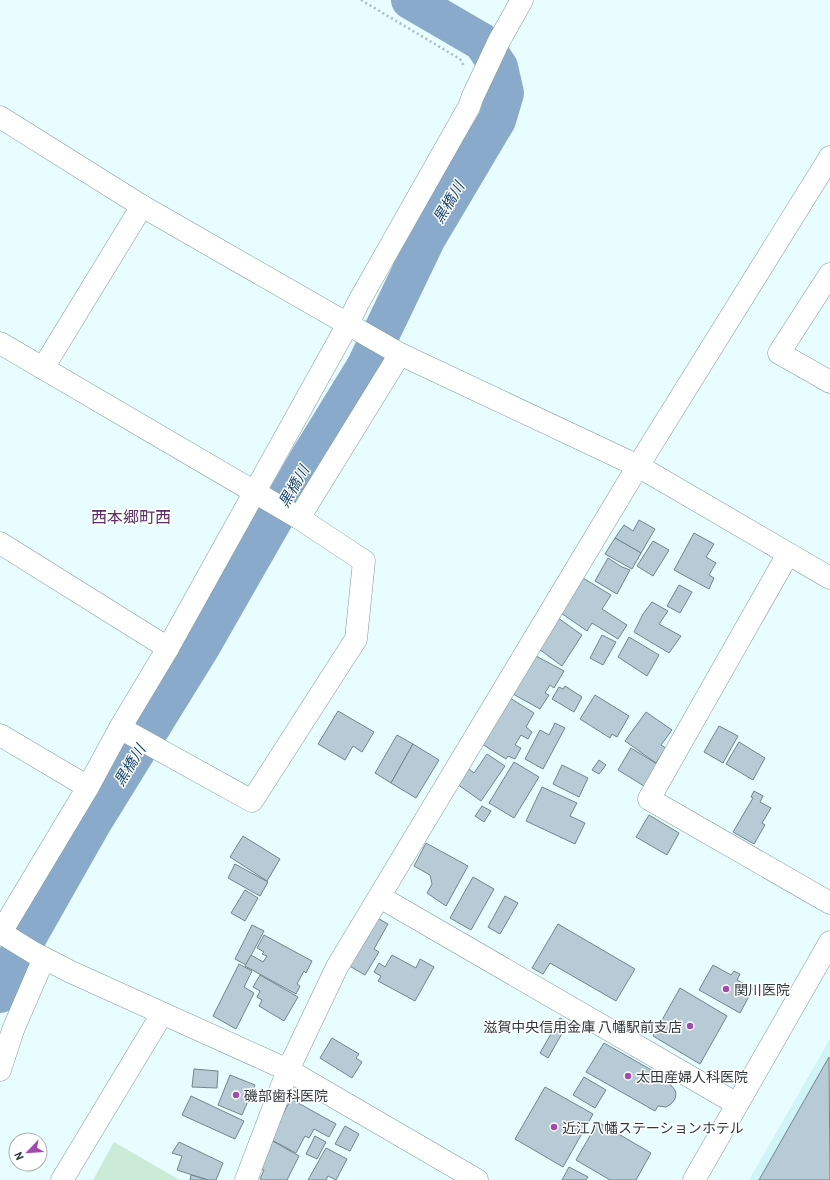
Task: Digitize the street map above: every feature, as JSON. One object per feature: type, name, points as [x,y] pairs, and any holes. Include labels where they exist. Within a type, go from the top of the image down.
[{"type":"street","points":[[477,1180],[288,1070],[162,1014],[39,956],[4,934],[255,493],[348,324],[358,303],[469,107],[499,41],[522,0]]},
{"type":"street","points":[[0,117],[142,206],[400,354],[638,466],[830,578]]},
{"type":"street","points":[[246,1180],[288,1070],[337,967],[638,466],[824,180],[830,157]]},
{"type":"street","points":[[43,368],[142,206]]},
{"type":"street","points":[[830,274],[779,353],[830,382]]},
{"type":"street","points":[[0,343],[299,518],[364,561],[356,640],[252,801],[120,728]]},
{"type":"street","points":[[299,518],[400,354]]},
{"type":"street","points":[[0,544],[168,648]]},
{"type":"street","points":[[788,554],[649,799],[830,903]]},
{"type":"street","points":[[0,735],[88,787]]},
{"type":"street","points":[[380,897],[737,1104]]},
{"type":"street","points":[[694,1180],[830,942]]},
{"type":"street","points":[[0,1070],[39,956]]},
{"type":"street","points":[[62,1180],[162,1014]]},
{"type":"path","points":[[361,0],[460,59],[480,82]]},
{"type":"shaded area","points":[[830,1039],[830,1180],[749,1180]]},
{"type":"green space","points":[[114,1142],[178,1179],[179,1180],[93,1180]]},
{"type":"building","points":[[639,520],[655,529],[641,553],[615,538],[624,525],[633,531]]},
{"type":"building","points":[[694,533],[714,544],[706,557],[716,563],[709,575],[714,578],[709,589],[674,570]]},
{"type":"building","points":[[615,538],[641,553],[632,569],[605,554]]},
{"type":"building","points":[[653,541],[669,550],[653,576],[637,566]]},
{"type":"building","points":[[608,558],[630,570],[617,594],[595,581]]},
{"type":"building","points":[[583,578],[611,595],[602,609],[627,625],[618,639],[592,623],[587,631],[561,613]]},
{"type":"building","points":[[679,585],[692,592],[680,613],[667,606]]},
{"type":"building","points":[[652,602],[668,611],[659,624],[681,636],[669,653],[634,632],[643,614]]},
{"type":"building","points":[[558,618],[582,635],[562,666],[539,649]]},
{"type":"building","points":[[602,635],[616,642],[603,665],[590,658]]},
{"type":"building","points":[[629,637],[659,655],[647,676],[618,657]]},
{"type":"building","points":[[536,656],[564,671],[554,688],[550,685],[545,693],[549,695],[540,709],[513,694]]},
{"type":"building","points":[[565,686],[582,697],[574,712],[552,699],[559,687],[563,689]]},
{"type":"building","points":[[595,695],[629,716],[617,737],[612,734],[610,738],[580,719]]},
{"type":"building","points":[[510,698],[534,713],[526,727],[532,732],[528,739],[521,735],[515,745],[521,748],[515,759],[508,756],[506,759],[482,744]]},
{"type":"building","points":[[338,711],[374,732],[362,752],[353,746],[345,760],[318,744]]},
{"type":"building","points":[[646,712],[672,730],[661,745],[666,748],[656,763],[625,741]]},
{"type":"building","points":[[555,723],[565,728],[543,769],[525,759],[540,730],[549,735]]},
{"type":"building","points":[[719,726],[738,736],[723,763],[704,752]]},
{"type":"building","points":[[397,735],[413,744],[391,783],[375,773]]},
{"type":"building","points":[[739,742],[765,758],[753,780],[726,764]]},
{"type":"building","points":[[413,744],[439,760],[416,798],[391,783]]},
{"type":"building","points":[[631,748],[657,764],[644,786],[618,770]]},
{"type":"building","points":[[487,754],[505,766],[481,801],[457,784],[468,768],[474,773]]},
{"type":"building","points":[[599,760],[606,765],[599,774],[592,770]]},
{"type":"building","points":[[514,762],[539,777],[514,818],[489,803]]},
{"type":"building","points":[[562,765],[588,778],[579,797],[553,784]]},
{"type":"building","points":[[542,787],[577,803],[570,816],[585,823],[575,844],[526,821]]},
{"type":"building","points":[[754,791],[763,796],[760,802],[771,808],[762,823],[765,825],[754,844],[733,832],[753,798],[751,797]]},
{"type":"building","points":[[482,806],[491,811],[484,822],[475,816]]},
{"type":"building","points":[[649,815],[679,833],[667,855],[636,837]]},
{"type":"building","points":[[243,836],[280,859],[267,881],[230,857]]},
{"type":"building","points":[[426,843],[468,866],[446,906],[427,893],[432,884],[430,875],[414,866]]},
{"type":"building","points":[[235,864],[268,882],[260,896],[228,878]]},
{"type":"building","points":[[473,877],[494,889],[471,930],[450,918]]},
{"type":"building","points":[[245,890],[258,898],[245,921],[231,913]]},
{"type":"building","points":[[505,896],[518,903],[500,934],[488,927]]},
{"type":"building","points":[[374,916],[388,924],[374,949],[379,952],[365,975],[346,964]]},
{"type":"building","points":[[558,924],[635,969],[616,1001],[550,963],[543,974],[532,968]]},
{"type":"building","points":[[252,925],[264,931],[246,965],[235,959]]},
{"type":"building","points":[[264,935],[312,961],[306,973],[304,971],[297,984],[300,986],[296,994],[245,966],[251,955],[263,962],[267,956],[262,954],[264,952],[257,948]]},
{"type":"building","points":[[392,955],[416,968],[420,959],[434,967],[415,1001],[378,981],[381,976],[374,972],[379,963],[385,967]]},
{"type":"building","points":[[239,964],[252,971],[244,987],[254,993],[236,1029],[213,1016]]},
{"type":"building","name":"関川医院","points":[[713,965],[731,975],[734,971],[740,974],[737,980],[753,989],[740,1013],[699,990]]},
{"type":"building","points":[[260,975],[298,997],[284,1021],[259,1006],[262,1000],[257,997],[260,991],[253,987]]},
{"type":"building","name":"滋賀中央信用金庫 八幡駅前支店","points":[[680,988],[727,1016],[700,1064],[653,1036]]},
{"type":"building","points":[[560,1018],[568,1023],[548,1058],[540,1053]]},
{"type":"building","points":[[332,1038],[359,1054],[356,1058],[362,1062],[352,1078],[320,1058]]},
{"type":"building","name":"太田産婦人科医院","points":[[604,1043],[669,1080],[669,1083],[675,1090],[676,1094],[675,1099],[671,1104],[666,1107],[658,1106],[655,1111],[586,1072]]},
{"type":"building","points":[[829,1057],[830,1180],[759,1180]]},
{"type":"building","points":[[194,1069],[218,1071],[217,1088],[192,1087]]},
{"type":"building","name":"磯部歯科医院","points":[[230,1075],[255,1085],[242,1115],[218,1105]]},
{"type":"building","points":[[584,1077],[606,1090],[595,1108],[573,1095]]},
{"type":"building","name":"近江八幡ステーションホテル","points":[[545,1087],[593,1114],[563,1167],[515,1139]]},
{"type":"building","points":[[191,1096],[244,1121],[235,1139],[182,1115]]},
{"type":"building","points":[[291,1099],[336,1124],[329,1137],[314,1129],[309,1138],[305,1136],[296,1153],[268,1138]]},
{"type":"building","points":[[598,1122],[651,1153],[636,1180],[610,1180],[576,1160]]},
{"type":"building","points":[[345,1126],[359,1134],[350,1151],[335,1144]]},
{"type":"building","points":[[315,1136],[326,1142],[317,1159],[306,1154]]},
{"type":"building","points":[[269,1139],[299,1156],[287,1180],[260,1179],[264,1170],[255,1168]]},
{"type":"building","points":[[179,1142],[223,1163],[216,1180],[208,1180],[177,1170],[182,1156],[172,1153]]},
{"type":"building","points":[[326,1148],[347,1159],[336,1180],[328,1176],[326,1180],[308,1180]]},
{"type":"building","points":[[569,1167],[588,1177],[586,1180],[562,1180]]},
{"type":"building","points":[[191,1175],[208,1180],[190,1180]]},
{"type":"waterway","name":"黒橋川","points":[[0,994],[12,965],[93,822],[201,647],[309,458],[365,367],[427,238],[497,120],[505,93],[499,67],[482,42],[410,0]]},
{"type":"place","name":"関川医院","points":[[726,989]]},
{"type":"place","name":"滋賀中央信用金庫 八幡駅前支店","points":[[690,1026]]},
{"type":"place","name":"太田産婦人科医院","points":[[628,1076]]},
{"type":"place","name":"磯部歯科医院","points":[[236,1095]]},
{"type":"place","name":"近江八幡ステーションホテル","points":[[554,1127]]},
{"type":"district","name":"西本郷町西","points":[[131,516]]}]
